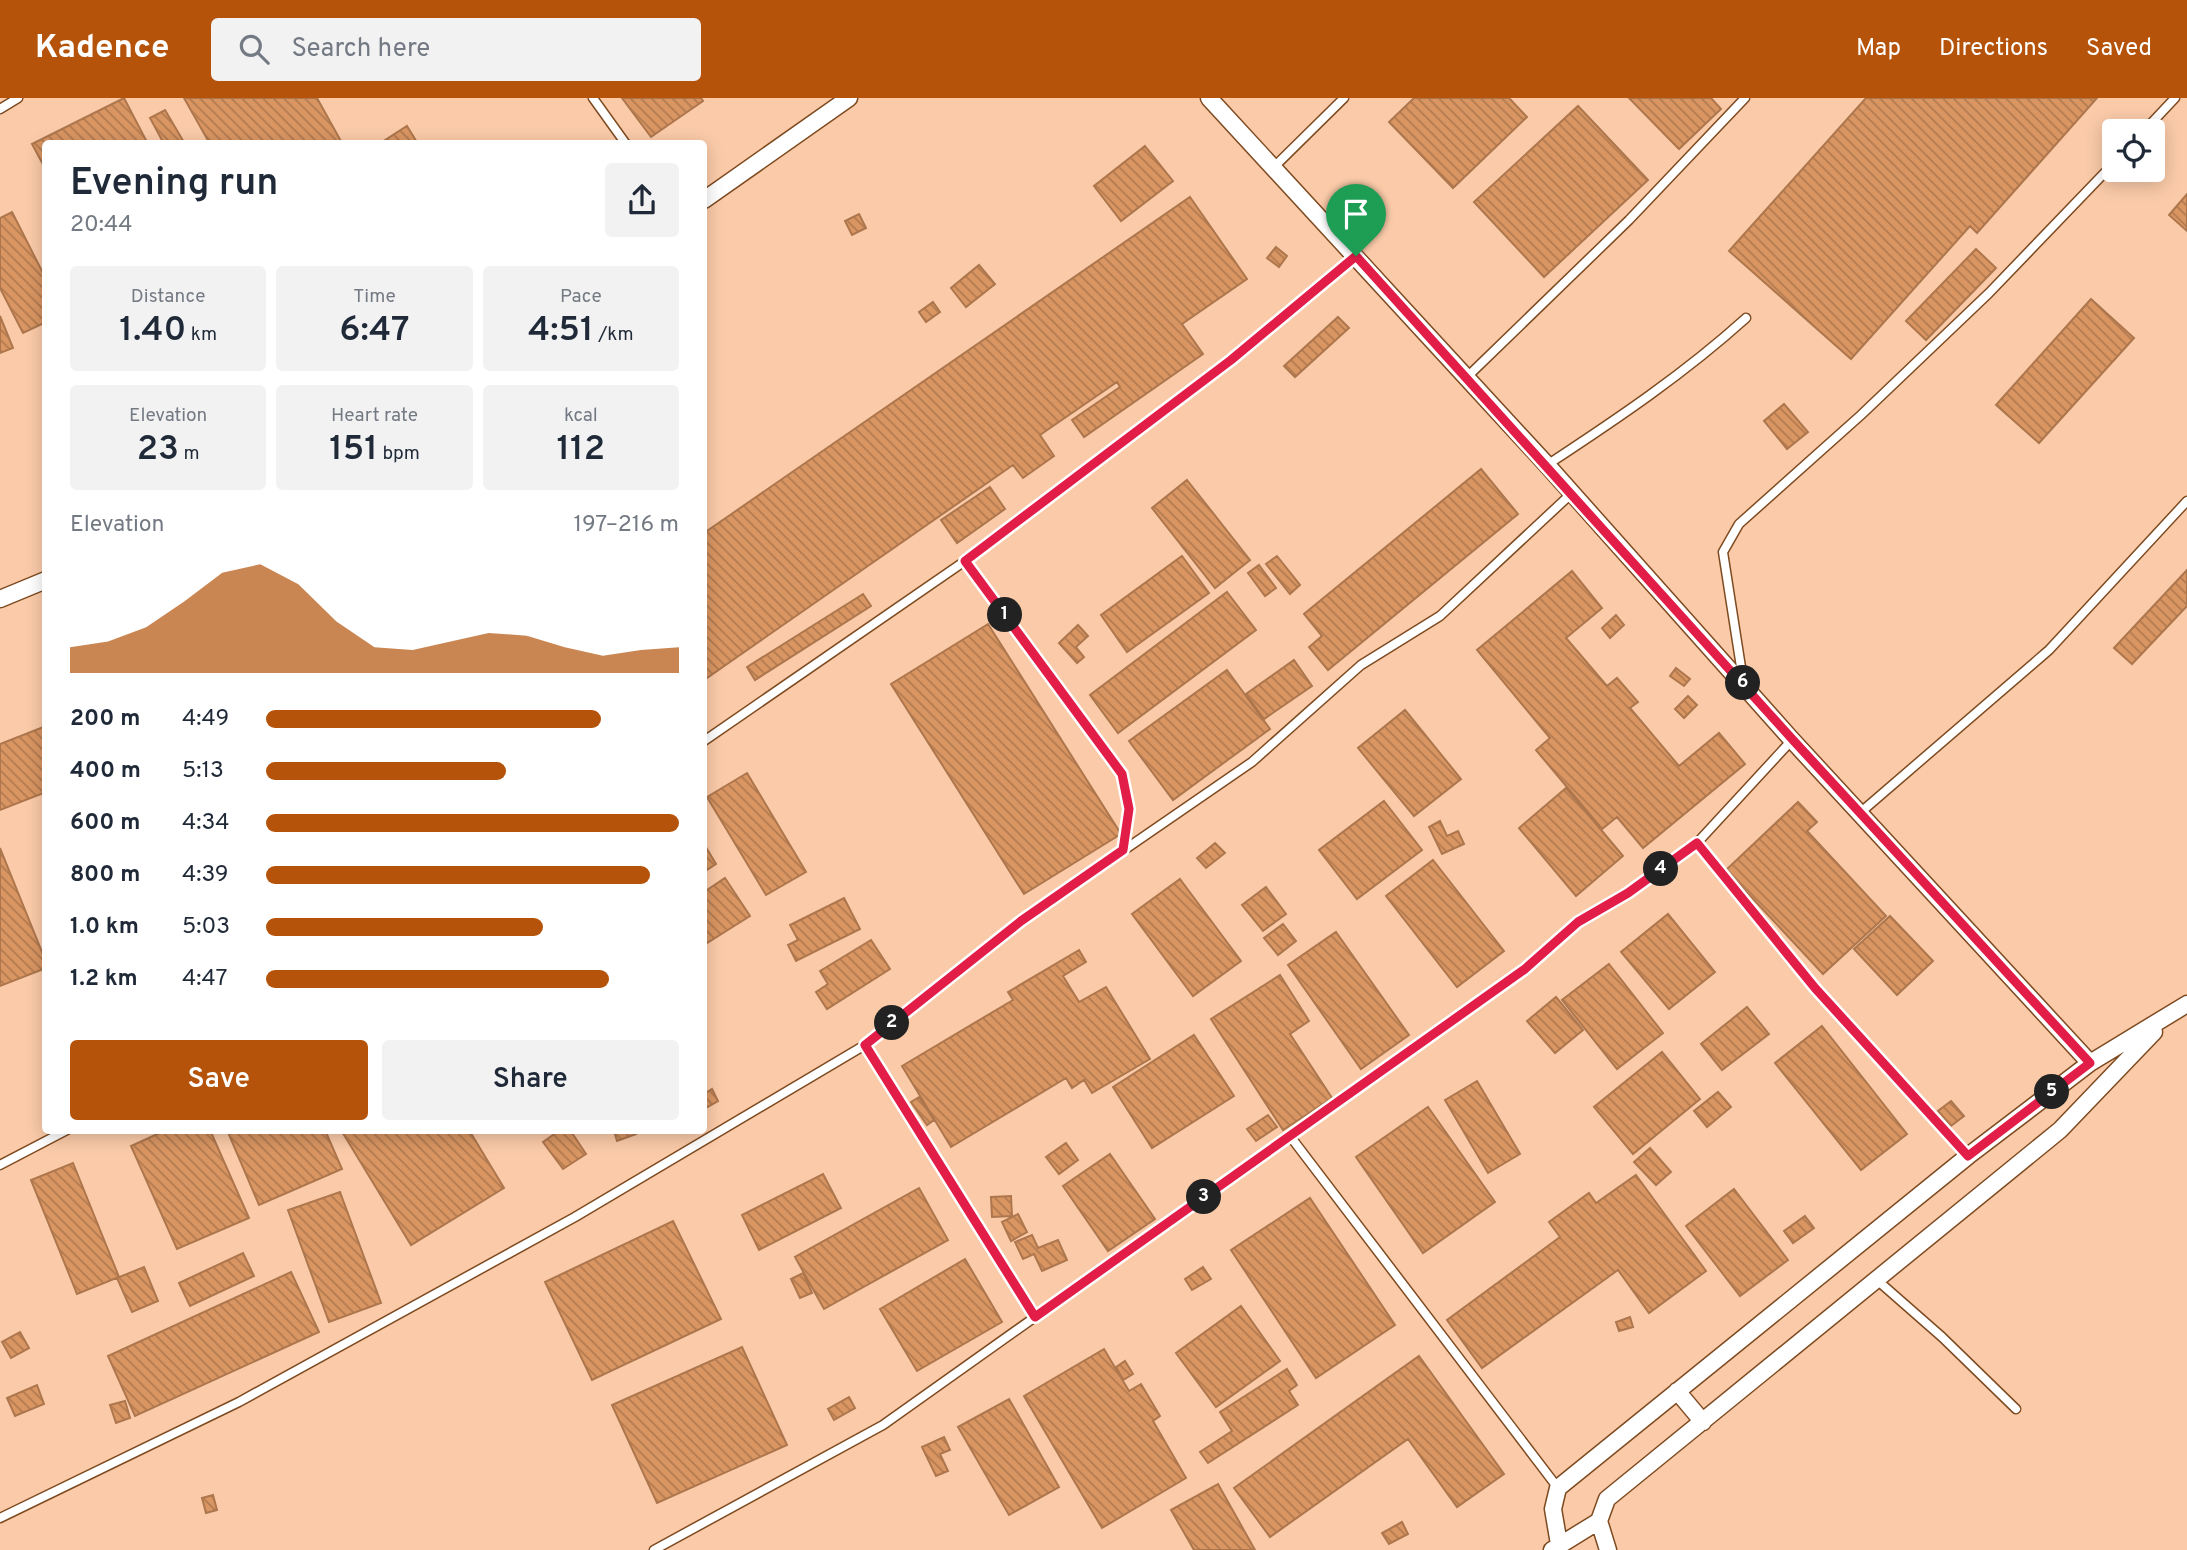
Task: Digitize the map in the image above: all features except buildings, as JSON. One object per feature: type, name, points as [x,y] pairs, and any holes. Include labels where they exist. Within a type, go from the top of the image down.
[{"type":"street","points":[[707,198],[849,98]]},
{"type":"street","points":[[1209,98],[1547,465],[1793,740],[2090,1063]]},
{"type":"street","points":[[0,599],[42,582]]},
{"type":"street","points":[[2170,1015],[2060,1130],[1607,1499],[1599,1521],[1557,1549],[1553,1508],[1558,1488],[1968,1156],[2090,1063],[2187,1004]]},
{"type":"street","points":[[1677,1391],[1703,1422]]},
{"type":"street","points":[[1599,1521],[1608,1550]]},
{"type":"lane","points":[[0,109],[18,98]]},
{"type":"lane","points":[[593,98],[623,140]]},
{"type":"lane","points":[[1272,169],[1344,98]]},
{"type":"lane","points":[[1466,378],[1629,220],[1745,98]]},
{"type":"lane","points":[[2155,119],[2175,98]]},
{"type":"lane","points":[[1744,683],[1723,552],[1739,524],[1861,415],[1979,303],[2102,175]]},
{"type":"lane","points":[[707,739],[965,561],[1231,360],[1356,256]]},
{"type":"lane","points":[[1547,465],[1648,399],[1703,357],[1746,318]]},
{"type":"lane","points":[[0,1518],[251,1395],[575,1217],[865,1045],[1021,921],[1252,762],[1361,665],[1440,616],[1572,493]]},
{"type":"lane","points":[[1861,812],[2049,650],[2187,501]]},
{"type":"lane","points":[[965,561],[1122,774],[1129,809],[1123,850]]},
{"type":"lane","points":[[654,1550],[883,1425],[1525,969],[1578,922],[1628,893],[1697,843],[1793,740]]},
{"type":"lane","points":[[1697,843],[1815,988],[1968,1156]]},
{"type":"lane","points":[[865,1045],[1035,1317]]},
{"type":"lane","points":[[0,1165],[58,1134]]},
{"type":"lane","points":[[1290,1136],[1558,1488]]},
{"type":"lane","points":[[1877,1280],[1942,1337],[2015,1409]]},
{"type":"route","points":[[1356,256],[1793,740],[2090,1063],[1968,1156],[1815,988],[1697,843],[1628,893],[1578,922],[1525,969],[1035,1317],[865,1045],[1021,921],[1123,850],[1129,809],[1128,792],[1122,774],[965,561],[1231,360],[1356,256]]}]
